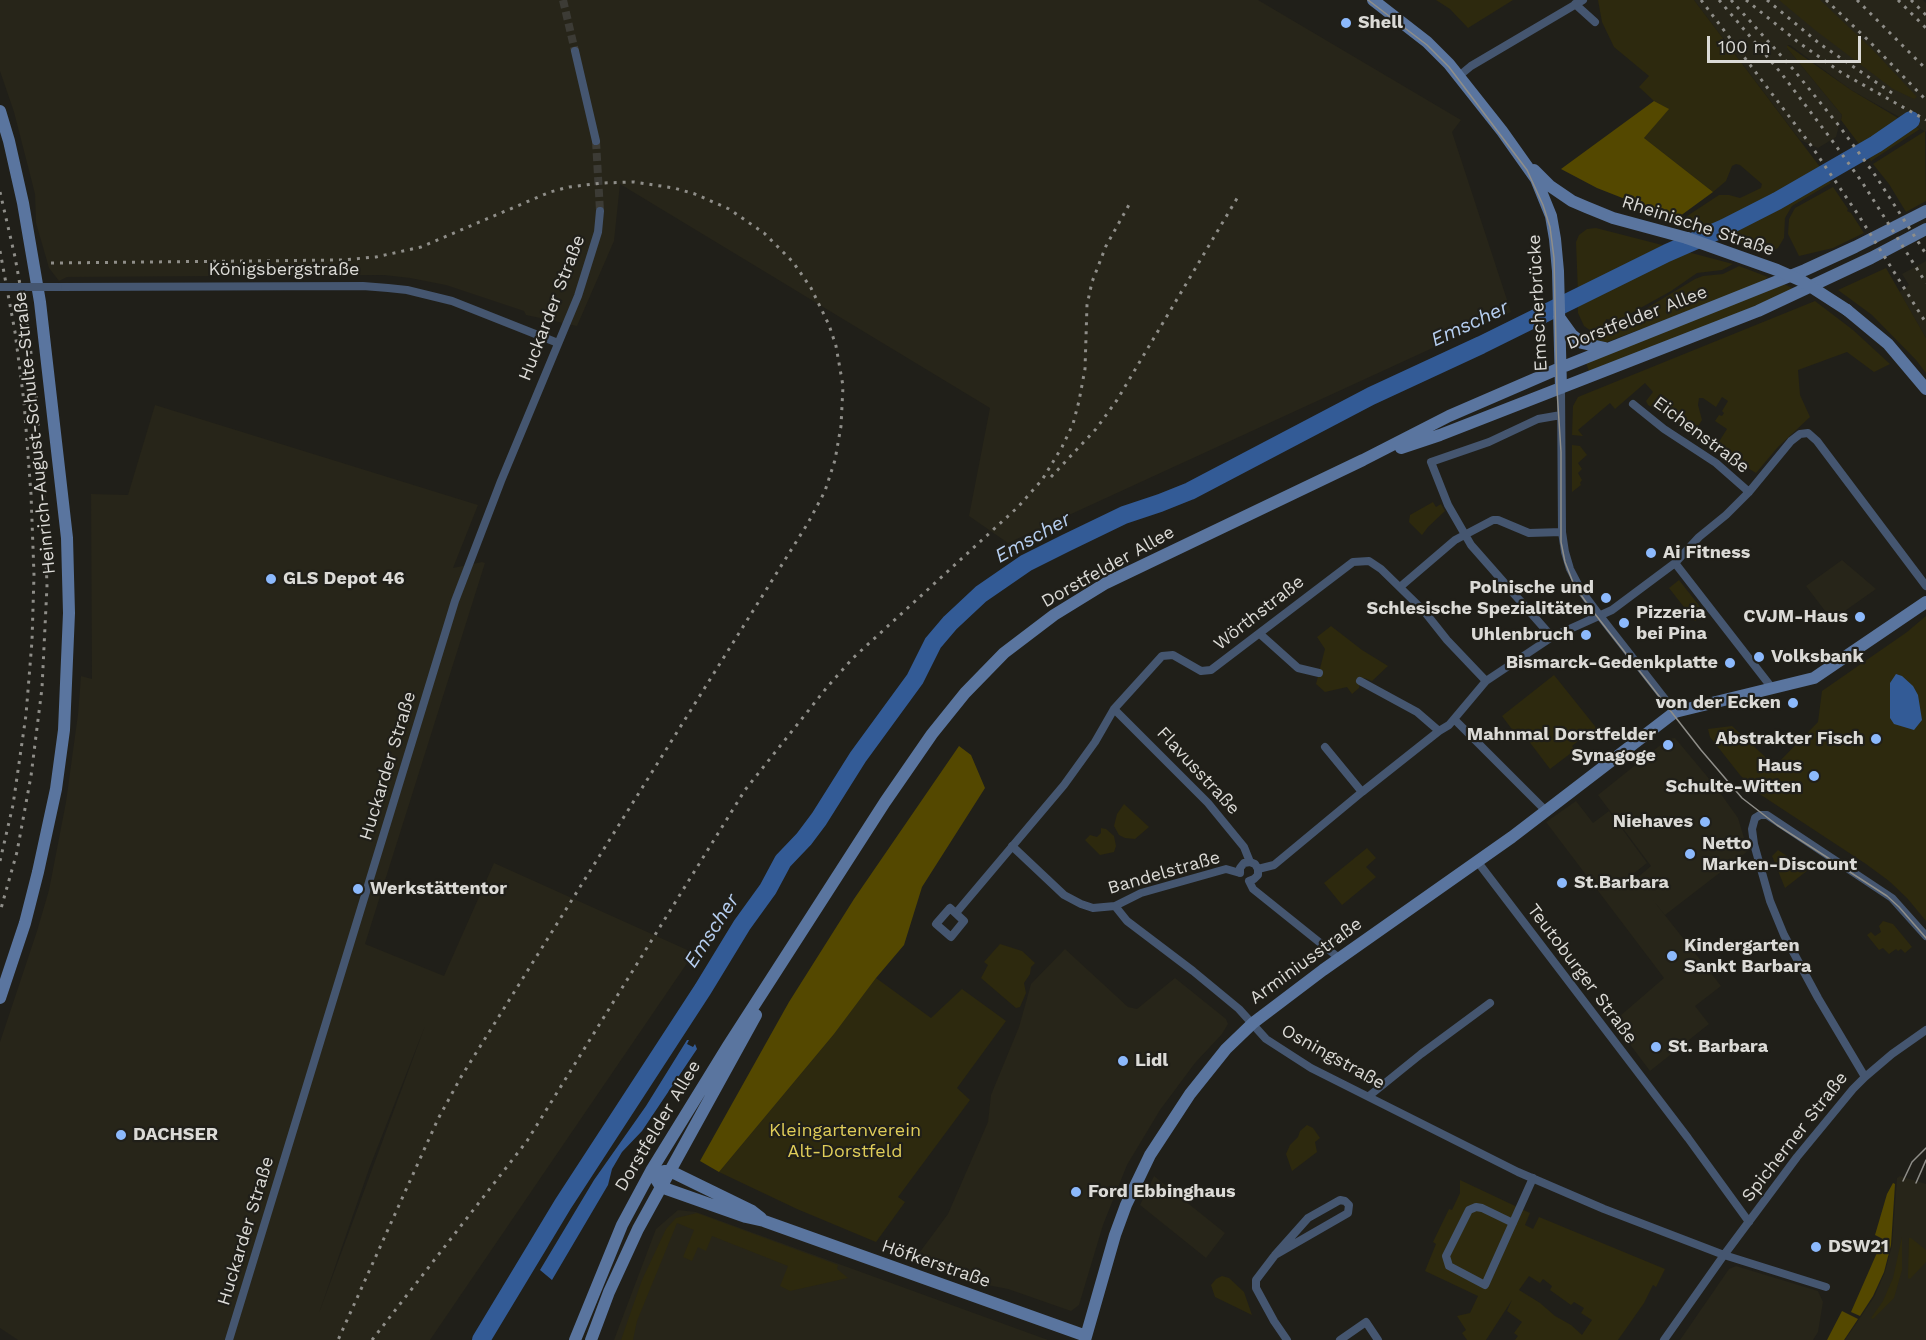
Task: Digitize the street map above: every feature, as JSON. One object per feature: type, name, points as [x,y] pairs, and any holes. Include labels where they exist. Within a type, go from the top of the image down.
[{"type":"main road","name":"Rheinische Straße","points":[[1373,0],[1427,42],[1459,76],[1536,179],[1551,216]]},
{"type":"main road","name":"Heinrich-August-Schulte-Straße","points":[[0,111],[23,203],[40,302],[67,538],[69,613],[64,730],[56,789],[25,923],[0,998]]},
{"type":"main road","name":"Rheinische Straße","points":[[1513,146],[1550,186],[1572,201],[1612,218],[1734,253],[1802,281],[1846,310],[1888,344],[1926,389]]},
{"type":"main road","points":[[1551,216],[1559,205],[1572,201]]},
{"type":"main road","name":"Dorstfelder Allee","points":[[575,1340],[622,1225],[651,1171],[794,942],[932,734],[965,693],[1004,653],[1054,615],[1106,584],[1449,416],[1560,368],[1796,274],[1926,211]]},
{"type":"main road","name":"Emscherbrücke","points":[[1551,216],[1558,271],[1561,388]]},
{"type":"main road","name":"Dorstfelder Allee","points":[[1363,460],[1440,435],[1758,311],[1871,258],[1926,229]]},
{"type":"main road","points":[[1559,317],[1578,339],[1590,346],[1609,348]]},
{"type":"main road","points":[[1675,712],[1814,678],[1926,602]]},
{"type":"main road","name":"Arminiusstraße","points":[[1089,1339],[1115,1235],[1130,1195],[1160,1137],[1190,1094],[1227,1049],[1253,1023],[1339,958],[1546,811],[1675,712]]},
{"type":"main road","name":"Dorstfelder Allee","points":[[591,1340],[622,1261],[794,942]]},
{"type":"main road","points":[[651,1171],[661,1187]]},
{"type":"main road","name":"Höfkerstraße","points":[[651,1171],[670,1171],[752,1211],[764,1221]]},
{"type":"main road","name":"Höfkerstraße","points":[[661,1187],[746,1217],[764,1221],[1089,1339]]},
{"type":"street","points":[[1459,76],[1579,2],[1595,22]]},
{"type":"street","points":[[575,51],[596,141]]},
{"type":"street","name":"Huckarder Straße","points":[[229,1340],[455,601],[466,568],[590,260],[598,232],[600,211]]},
{"type":"street","name":"Königsbergstraße","points":[[0,287],[363,286],[388,288],[417,292],[452,301],[558,343]]},
{"type":"street","points":[[1561,388],[1562,532],[1565,552],[1575,581],[1675,712]]},
{"type":"street","name":"Eichenstraße","points":[[1633,404],[1664,429],[1716,464],[1749,492]]},
{"type":"street","points":[[1551,637],[1494,573],[1465,534],[1445,498],[1431,462],[1489,442],[1538,419],[1561,416]]},
{"type":"street","points":[[1258,869],[1274,865],[1362,792],[1455,720],[1486,681],[1551,637],[1611,610],[1675,563],[1699,537],[1749,492],[1791,441],[1800,434],[1808,433],[1827,455],[1926,586]]},
{"type":"street","points":[[1400,587],[1455,540],[1495,520],[1529,533],[1562,532]]},
{"type":"street","name":"Wörthstraße","points":[[956,913],[1064,785],[1095,742],[1114,709],[1164,655],[1176,656],[1196,668],[1208,671],[1215,668],[1353,562],[1371,562],[1400,587],[1486,681]]},
{"type":"street","points":[[1675,563],[1772,688]]},
{"type":"street","points":[[1260,634],[1298,668],[1319,673]]},
{"type":"street","points":[[1360,681],[1417,712],[1439,731]]},
{"type":"street","name":"Flavusstraße","points":[[1114,709],[1208,803],[1244,847],[1250,862]]},
{"type":"street","points":[[1455,720],[1546,811]]},
{"type":"street","points":[[1324,747],[1362,792]]},
{"type":"street","name":"Spicherner Straße","points":[[1664,1340],[1797,1157],[1865,1077],[1800,966],[1777,919],[1763,877],[1752,829],[1755,818],[1767,815],[1892,898],[1926,936]]},
{"type":"street","name":"Bandelstraße","points":[[1012,846],[1064,895],[1093,908],[1115,906],[1141,893],[1226,869],[1240,873]]},
{"type":"street","name":"Teutoburger Straße","points":[[1477,861],[1688,1138],[1749,1222]]},
{"type":"street","points":[[1249,881],[1257,877],[1258,869],[1250,862],[1241,866],[1240,873],[1242,878],[1249,881],[1253,890],[1339,958]]},
{"type":"street","name":"Osningstraße","points":[[1115,906],[1127,921],[1239,1009],[1266,1039],[1289,1055],[1449,1138],[1533,1178],[1610,1211],[1724,1255]]},
{"type":"street","points":[[1369,1096],[1490,1003]]},
{"type":"street","points":[[1865,1077],[1926,1030]]},
{"type":"street","points":[[1513,1223],[1482,1208],[1476,1207],[1469,1210],[1446,1256],[1449,1266],[1485,1285],[1513,1223],[1533,1178]]},
{"type":"street","points":[[1275,1255],[1348,1213],[1349,1205],[1346,1201],[1340,1200],[1308,1218],[1275,1255],[1255,1284],[1274,1321],[1287,1340]]},
{"type":"street","points":[[1724,1255],[1826,1287]]},
{"type":"street","points":[[1340,1340],[1366,1322],[1378,1340]]},
{"type":"shaded area","points":[[0,0],[1258,0],[1461,120],[1452,132],[1511,312],[1008,543],[969,516],[990,408],[620,184],[614,241],[577,326],[526,315],[524,311],[446,285],[384,275],[67,277],[59,281],[49,268],[36,223],[35,194],[14,112],[0,71]]},
{"type":"shaded area","points":[[1694,0],[1923,0],[1926,3],[1926,132],[1851,90],[1787,45],[1787,48],[1842,115],[1836,137],[1818,148],[1800,140]]},
{"type":"shaded area","points":[[1654,101],[1669,109],[1644,138],[1713,192],[1676,219],[1597,188],[1561,169]]},
{"type":"shaded area","points":[[1926,261],[1926,338],[1899,292],[1909,285],[1902,274]]},
{"type":"shaded area","points":[[155,405],[478,505],[453,568],[485,563],[365,944],[444,976],[494,863],[694,953],[430,1340],[18,1340],[0,1328],[0,1042],[49,890],[66,802],[81,676],[92,679],[91,494],[128,495]],"holes":[[[425,1026],[319,1313],[369,1169]]]},
{"type":"shaded area","points":[[1842,560],[1876,589],[1832,620],[1806,586]]},
{"type":"shaded area","points":[[1675,738],[1716,787],[1738,818],[1748,851],[1665,915],[1652,899],[1721,986],[1695,1006],[1709,1024],[1650,1071],[1613,1022],[1664,978],[1546,822],[1576,801],[1593,823],[1609,811],[1647,863],[1633,874],[1637,878],[1651,866],[1598,795],[1668,739]]},
{"type":"shaded area","points":[[959,746],[971,755],[985,788],[922,887],[904,945],[834,1034],[719,1172],[700,1161],[789,1002],[854,899]]},
{"type":"shaded area","points":[[1065,949],[1128,1007],[1137,1009],[1175,978],[1226,1019],[1228,1024],[1160,1110],[1127,1165],[1103,1225],[1079,1305],[1071,1311],[1008,1289],[977,1283],[914,1260],[948,1214],[988,1122],[991,1095],[1019,1027],[1031,984]]},
{"type":"shaded area","points":[[1154,1176],[1225,1233],[1206,1258],[1140,1205]]},
{"type":"shaded area","points":[[1900,1176],[1926,1184],[1926,1340],[1845,1340],[1874,1297],[1885,1272],[1892,1245],[1897,1178]]},
{"type":"shaded area","points":[[1893,1183],[1895,1184],[1891,1245],[1884,1272],[1873,1296],[1860,1316],[1851,1312],[1883,1239],[1875,1235],[1887,1194]]},
{"type":"shaded area","points":[[678,1210],[696,1212],[1048,1340],[614,1340],[656,1229]]},
{"type":"shaded area","points":[[1736,1266],[1818,1291],[1823,1302],[1818,1332],[1813,1340],[1680,1340],[1729,1269]]},
{"type":"shaded area","points":[[1842,1311],[1858,1319],[1844,1340],[1827,1340]]},
{"type":"green space","points":[[1436,0],[1513,0],[1468,28],[1450,9]]},
{"type":"green space","points":[[1598,0],[1694,0],[1823,171],[1710,232],[1681,220],[1719,195],[1740,198],[1761,188],[1762,184],[1736,164],[1732,166],[1726,181],[1713,192],[1644,138],[1668,109],[1654,101],[1639,87],[1649,76],[1614,47],[1602,22]]},
{"type":"green space","points":[[1779,0],[1820,0],[1871,48],[1917,97],[1914,99],[1893,89]]},
{"type":"green space","points":[[1787,45],[1851,90],[1903,121],[1862,148],[1841,120],[1842,115],[1787,48]]},
{"type":"green space","points":[[1911,124],[1920,129],[1871,161],[1866,153]]},
{"type":"green space","points":[[1925,131],[1926,201],[1906,212],[1889,184],[1873,164]]},
{"type":"green space","points":[[1825,175],[1831,183],[1792,206],[1785,218],[1784,238],[1778,248],[1768,253],[1719,235]]},
{"type":"green space","points":[[1833,187],[1848,209],[1847,211],[1851,213],[1864,233],[1833,248],[1799,256],[1788,234],[1789,219],[1795,208]]},
{"type":"green space","points":[[1596,228],[1674,248],[1578,293],[1576,242],[1579,235],[1587,229]]},
{"type":"green space","points":[[1684,251],[1733,264],[1722,270],[1697,273],[1671,291],[1617,321],[1606,319],[1605,327],[1594,333],[1584,326],[1578,313],[1578,301],[1606,285]]},
{"type":"green space","points":[[1739,266],[1768,277],[1761,283],[1607,342],[1591,341],[1592,338],[1596,339],[1695,279],[1723,274]]},
{"type":"green space","points":[[1886,268],[1926,338],[1926,373],[1872,315],[1838,290]]},
{"type":"green space","points":[[1784,284],[1794,289],[1728,318],[1589,371],[1586,363]]},
{"type":"green space","points":[[1815,301],[1853,330],[1890,364],[1874,372],[1847,352],[1798,370],[1800,395],[1810,417],[1778,447],[1756,473],[1715,448],[1727,429],[1715,421],[1719,415],[1722,416],[1724,413],[1722,411],[1728,401],[1722,397],[1716,407],[1703,398],[1699,398],[1698,405],[1702,420],[1694,432],[1648,405],[1646,401],[1653,392],[1645,383],[1615,409],[1610,403],[1578,430],[1583,436],[1572,435],[1573,406],[1578,397]]},
{"type":"green space","points":[[1572,445],[1580,446],[1587,455],[1578,463],[1582,469],[1578,473],[1582,480],[1581,485],[1572,492]]},
{"type":"green space","points":[[1433,502],[1436,507],[1441,504],[1445,511],[1422,535],[1409,522],[1410,515]]},
{"type":"green space","points":[[1679,580],[1705,613],[1695,621],[1669,588]]},
{"type":"green space","points":[[1926,616],[1926,921],[1889,881],[1758,793],[1740,775],[1710,737],[1708,729],[1732,726],[1775,766],[1818,722],[1822,691],[1907,632]]},
{"type":"green space","points":[[1331,626],[1362,650],[1388,666],[1372,681],[1364,678],[1360,681],[1359,688],[1352,694],[1347,687],[1325,692],[1316,684],[1325,649],[1317,637]]},
{"type":"green space","points":[[1554,675],[1598,730],[1586,739],[1583,737],[1572,746],[1575,750],[1550,769],[1525,736],[1520,740],[1502,716]]},
{"type":"green space","points":[[1124,804],[1149,827],[1135,839],[1119,835],[1114,826],[1117,814]]},
{"type":"green space","points":[[1101,828],[1114,836],[1116,846],[1114,852],[1100,855],[1085,840],[1090,835],[1097,837],[1101,833]]},
{"type":"green space","points":[[1367,848],[1376,858],[1366,867],[1376,877],[1342,905],[1324,883]]},
{"type":"green space","points":[[1778,850],[1808,870],[1785,888],[1772,856]]},
{"type":"green space","points":[[1883,921],[1893,924],[1912,947],[1905,953],[1901,949],[1898,951],[1896,949],[1889,954],[1883,948],[1879,950],[1867,935],[1871,932],[1875,936],[1881,932],[1879,926]]},
{"type":"green space","points":[[1000,944],[1022,951],[1035,963],[1024,983],[1026,993],[1020,1007],[1016,1008],[981,978],[988,965],[984,962]]},
{"type":"green space","name":"Kleingartenverein Alt-Dorstfeld","points":[[876,978],[931,1018],[962,989],[1006,1021],[957,1088],[970,1100],[898,1197],[905,1202],[876,1242],[797,1209],[719,1172],[834,1034]]},
{"type":"green space","points":[[1307,1125],[1313,1128],[1320,1138],[1315,1142],[1317,1152],[1292,1171],[1286,1154],[1300,1131]]},
{"type":"green space","points":[[1460,1180],[1530,1213],[1525,1225],[1533,1229],[1539,1217],[1665,1269],[1656,1287],[1653,1285],[1644,1303],[1618,1340],[1515,1340],[1518,1336],[1514,1333],[1522,1322],[1507,1311],[1512,1300],[1486,1340],[1467,1340],[1462,1333],[1466,1330],[1457,1316],[1470,1313],[1478,1296],[1425,1271],[1436,1244],[1433,1242],[1449,1209],[1452,1210],[1460,1193]],"holes":[[[1529,1276],[1540,1283],[1543,1279],[1552,1286],[1550,1290],[1571,1305],[1574,1302],[1584,1308],[1581,1313],[1592,1320],[1582,1335],[1519,1290]]]},
{"type":"green space","points":[[697,1213],[838,1265],[837,1269],[848,1278],[790,1291],[780,1286],[788,1266],[712,1236],[706,1251],[698,1247],[692,1261],[683,1257],[694,1230],[677,1223],[637,1321],[633,1340],[621,1340],[642,1280],[666,1229],[676,1218]]},
{"type":"green space","points":[[1902,1237],[1902,1270],[1894,1298],[1873,1319],[1871,1318],[1883,1301],[1893,1278]]},
{"type":"green space","points":[[1909,1238],[1926,1250],[1926,1262],[1910,1279],[1908,1278]]},
{"type":"green space","points":[[1222,1276],[1229,1278],[1244,1292],[1252,1315],[1215,1297],[1211,1285]]},
{"type":"water","points":[[1896,674],[1902,676],[1913,686],[1918,695],[1922,720],[1914,730],[1894,724],[1890,718],[1890,683]]},
{"type":"water","points":[[689,1040],[687,1044],[693,1047],[695,1044],[697,1049],[642,1131],[622,1152],[612,1169],[608,1185],[552,1280],[540,1270],[594,1180],[646,1106]]},
{"type":"waterway","name":"Emscher","points":[[481,1340],[563,1204],[742,925],[768,889],[783,861],[819,819],[858,757],[915,679],[933,643],[950,623],[981,594],[1026,563],[1066,543],[1124,515],[1190,491],[1371,396],[1777,201],[1876,144],[1911,120]]},
{"type":"tunnel","points":[[563,0],[575,51]]},
{"type":"tunnel","points":[[596,141],[600,211]]},
{"type":"tram line","points":[[1368,0],[1427,45],[1449,67],[1527,170],[1543,205],[1550,227],[1554,258],[1561,452],[1561,542],[1565,562],[1574,585],[1701,750],[1742,798],[1777,825],[1887,896],[1926,938]]},
{"type":"tram line","points":[[1903,1181],[1912,1162],[1926,1148]]},
{"type":"tram line","points":[[1916,1183],[1926,1160]]},
{"type":"railway","points":[[1701,0],[1810,144],[1859,216],[1926,323]]},
{"type":"railway","points":[[1719,0],[1781,73],[1831,139],[1862,182],[1926,283]]},
{"type":"railway","points":[[1731,0],[1793,69],[1840,127],[1875,175],[1926,254]]},
{"type":"railway","points":[[1746,0],[1798,42],[1842,73],[1926,120]]},
{"type":"railway","points":[[1767,0],[1820,44],[1892,93]]},
{"type":"railway","points":[[1826,0],[1926,100]]},
{"type":"railway","points":[[1857,0],[1926,69]]},
{"type":"railway","points":[[1898,0],[1926,28]]},
{"type":"railway","points":[[1911,0],[1926,15]]},
{"type":"railway","points":[[51,263],[341,260],[376,257],[421,247],[550,192],[602,183],[634,182],[674,188],[695,194],[729,209],[764,233],[793,262],[811,288],[829,325],[836,346],[843,386],[841,426],[835,460],[825,491],[808,523],[461,1077],[438,1119],[338,1340]]},
{"type":"railway","points":[[0,192],[28,329],[36,394],[44,501],[47,586],[42,688],[31,776],[17,852],[0,912]]},
{"type":"railway","points":[[1051,477],[1096,429],[1117,400],[1239,195]]},
{"type":"railway","points":[[372,1340],[527,1141],[745,790],[853,658],[1018,507],[1042,480],[1073,424],[1085,369],[1087,305],[1092,282],[1106,246],[1130,203]]},
{"type":"railway","points":[[0,251],[15,332],[24,402],[34,575],[26,715],[13,805],[0,861]]},
{"type":"place","name":"Shell","points":[[1346,23]]},
{"type":"place","name":"Ai Fitness","points":[[1651,553]]},
{"type":"place","name":"GLS Depot 46","points":[[271,579]]},
{"type":"place","name":"Polnische und Schlesische Spezialitäten","points":[[1606,598]]},
{"type":"place","name":"CVJM-Haus","points":[[1860,617]]},
{"type":"place","name":"Pizzeria bei Pina","points":[[1624,623]]},
{"type":"place","name":"Uhlenbruch","points":[[1586,635]]},
{"type":"place","name":"Volksbank","points":[[1759,657]]},
{"type":"place","name":"Bismarck-Gedenkplatte","points":[[1730,663]]},
{"type":"place","name":"von der Ecken","points":[[1793,703]]},
{"type":"place","name":"Abstrakter Fisch","points":[[1876,739]]},
{"type":"place","name":"Mahnmal Dorstfelder Synagoge","points":[[1668,745]]},
{"type":"place","name":"Haus Schulte-Witten","points":[[1814,776]]},
{"type":"place","name":"Niehaves","points":[[1705,822]]},
{"type":"place","name":"Netto Marken-Discount","points":[[1690,854]]},
{"type":"place","name":"St.Barbara","points":[[1562,883]]},
{"type":"place","name":"Werkstättentor","points":[[358,889]]},
{"type":"place","name":"Kindergarten Sankt Barbara","points":[[1672,956]]},
{"type":"place","name":"St. Barbara","points":[[1656,1047]]},
{"type":"place","name":"Lidl","points":[[1123,1061]]},
{"type":"place","name":"DACHSER","points":[[121,1135]]},
{"type":"place","name":"Ford Ebbinghaus","points":[[1076,1192]]},
{"type":"place","name":"DSW21","points":[[1816,1247]]}]
